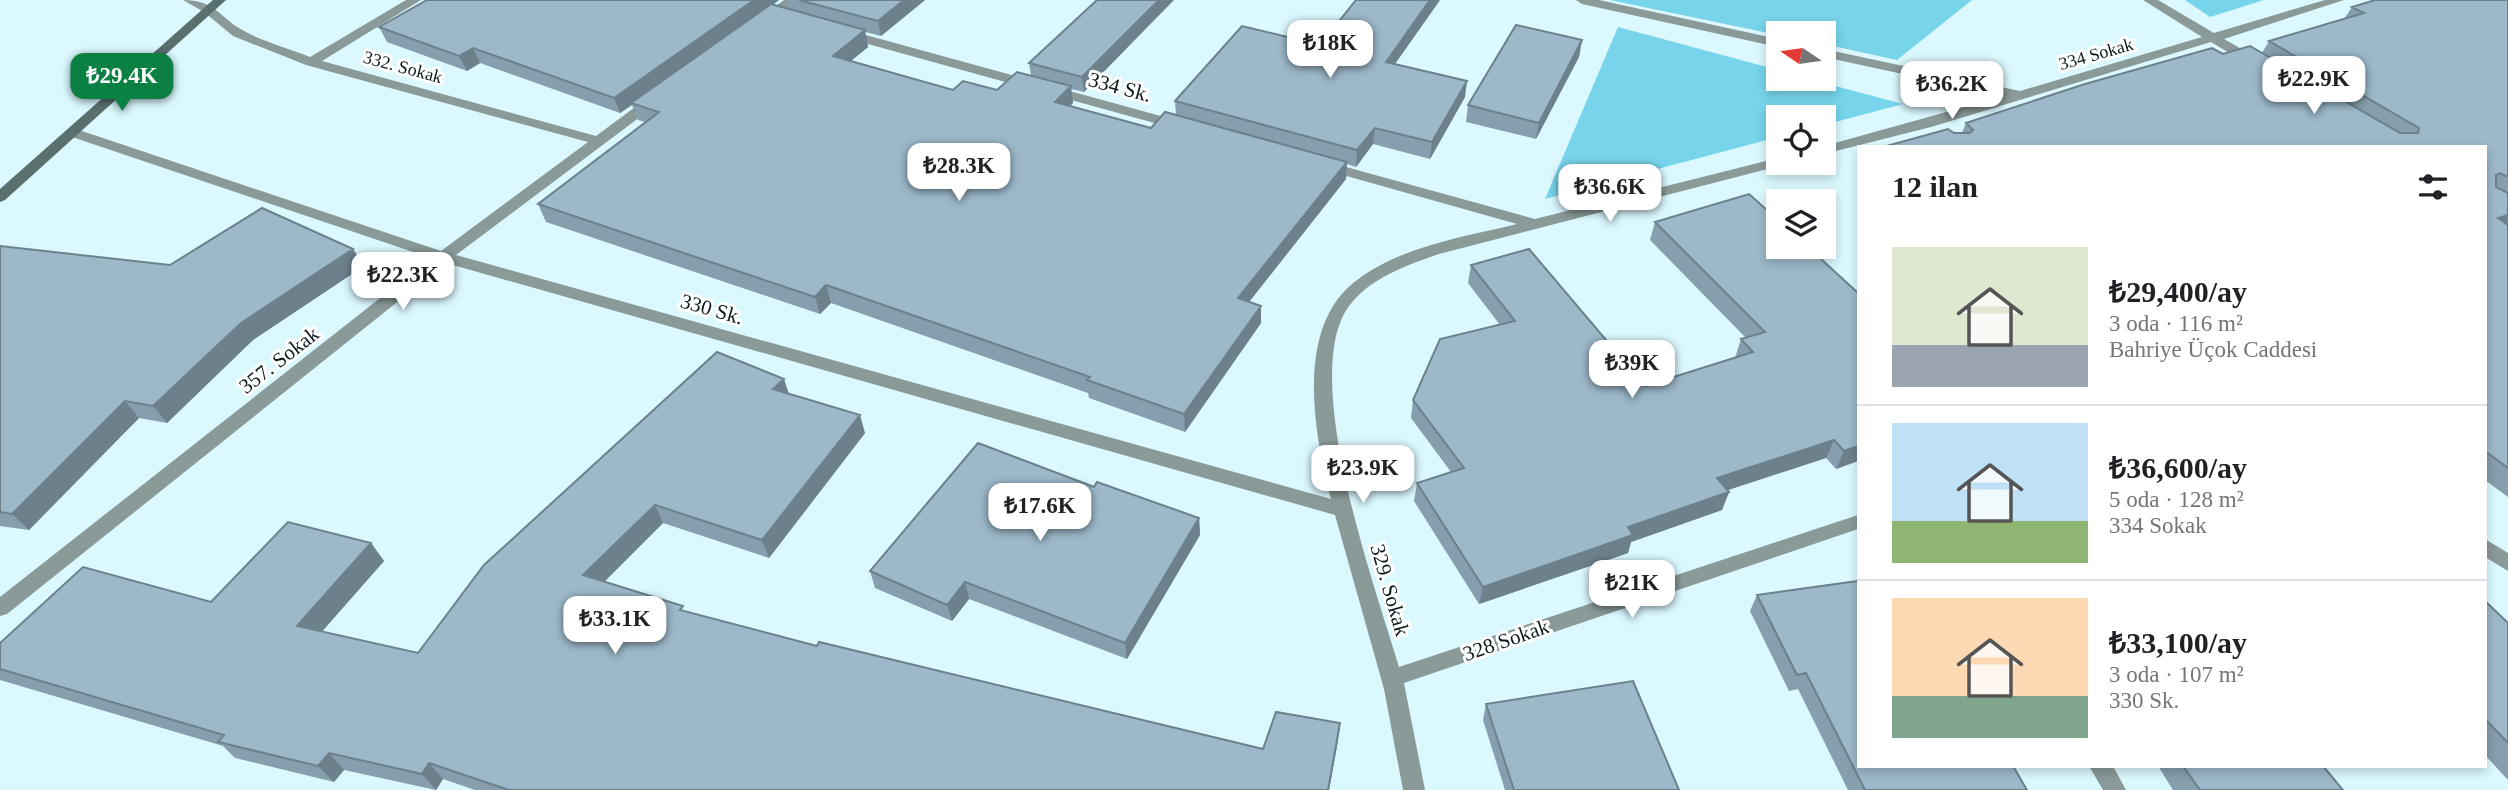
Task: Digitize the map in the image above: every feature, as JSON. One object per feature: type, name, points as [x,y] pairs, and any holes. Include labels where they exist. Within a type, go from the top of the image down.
[{"type":"street","name":"332. Sokak","points":[[189,0],[214,5],[239,33],[311,62],[596,140]]},
{"type":"street","points":[[311,62],[415,0]]},
{"type":"street","points":[[752,30],[781,16],[792,0]]},
{"type":"street","points":[[1582,0],[1766,40]]},
{"type":"street","points":[[2149,0],[2273,73]]},
{"type":"street","name":"334 Sokak","points":[[1836,147],[2022,96],[2338,0]]},
{"type":"street","points":[[0,197],[214,5]]},
{"type":"street","name":"334 Sk.","points":[[827,29],[1201,131]]},
{"type":"street","points":[[1836,56],[2022,96]]},
{"type":"street","name":"357. Sokak","points":[[0,608],[443,257],[596,140],[674,85]]},
{"type":"street","points":[[1926,124],[1946,139]]},
{"type":"street","name":"330 Sk.","points":[[74,133],[443,257],[1343,510]]},
{"type":"street","points":[[1307,160],[1535,224],[1766,165]]},
{"type":"street","name":"329. Sokak","points":[[1414,790],[1392,678],[1343,510],[1322,397],[1324,349],[1335,314],[1363,283],[1396,264],[1434,250],[1535,224]]},
{"type":"street","name":"328 Sokak","points":[[1392,678],[1857,522]]},
{"type":"street","points":[[2487,548],[2508,563]]},
{"type":"street","points":[[2100,768],[2115,790]]},
{"type":"shaded area","points":[[1610,0],[1972,0],[1897,60],[1836,47],[1836,21],[1766,21],[1766,32]]},
{"type":"shaded area","points":[[2185,0],[2264,0],[2210,17]]},
{"type":"shaded area","points":[[1618,27],[1766,67],[1766,91],[1836,91],[1836,86],[1903,104],[1836,122],[1836,105],[1766,105],[1766,140],[1545,199]]},
{"type":"building","points":[[427,0],[754,0],[614,98],[473,48],[459,56],[379,27]]},
{"type":"building","points":[[799,0],[904,0],[878,21]]},
{"type":"building","points":[[1097,0],[1159,0],[1082,77],[1029,63]]},
{"type":"building","points":[[1356,0],[1430,0],[1386,62],[1467,81],[1432,142],[1375,128],[1357,150],[1175,101],[1242,26],[1320,45]]},
{"type":"building","points":[[2375,0],[2508,0],[2508,177],[2500,173],[2496,175],[2496,187],[2508,193],[2508,215],[2498,218],[2508,225],[2508,468],[2487,452],[2487,145],[1890,145],[1948,129],[1954,133],[1970,133],[1973,130],[1966,123],[2085,84],[2212,48],[2223,54],[2250,46],[2400,133],[2418,133],[2419,128],[2269,41],[2364,13],[2352,7]]},
{"type":"building","points":[[771,4],[865,30],[833,56],[953,90],[963,81],[997,90],[1017,72],[1071,86],[1055,102],[1151,128],[1165,112],[1347,162],[1238,298],[1261,306],[1184,414],[1087,380],[1090,377],[826,285],[815,297],[538,204],[659,112],[631,103]]},
{"type":"building","points":[[1516,25],[1582,40],[1539,123],[1468,105]]},
{"type":"building","points":[[1749,194],[1766,209],[1766,259],[1821,259],[1857,292],[1857,446],[1844,451],[1834,440],[1717,478],[1729,492],[1628,527],[1633,535],[1483,587],[1417,483],[1464,468],[1413,400],[1440,339],[1515,321],[1471,265],[1529,249],[1645,386],[1753,352],[1741,339],[1765,332],[1655,222]]},
{"type":"building","points":[[262,208],[353,249],[241,323],[153,406],[125,401],[12,514],[0,512],[0,246],[170,265]]},
{"type":"building","points":[[717,352],[784,379],[773,389],[860,415],[762,540],[655,505],[583,575],[683,606],[680,610],[817,646],[819,642],[1263,749],[1276,712],[1340,723],[1328,790],[509,790],[429,763],[422,774],[329,753],[318,766],[218,742],[224,735],[0,669],[0,643],[83,567],[211,602],[288,522],[371,543],[297,626],[418,653],[484,565]]},
{"type":"building","points":[[978,443],[1094,487],[1097,482],[1199,518],[1125,643],[965,582],[947,605],[870,571]]},
{"type":"building","points":[[1857,581],[1857,768],[2014,768],[2027,790],[1865,790],[1806,673],[1797,675],[1757,595]]},
{"type":"building","points":[[2487,603],[2508,623],[2508,743],[2487,721]]},
{"type":"building","points":[[1633,681],[1679,790],[1514,790],[1486,704]]},
{"type":"building","points":[[2184,768],[2325,768],[2343,790],[2200,790]]}]
